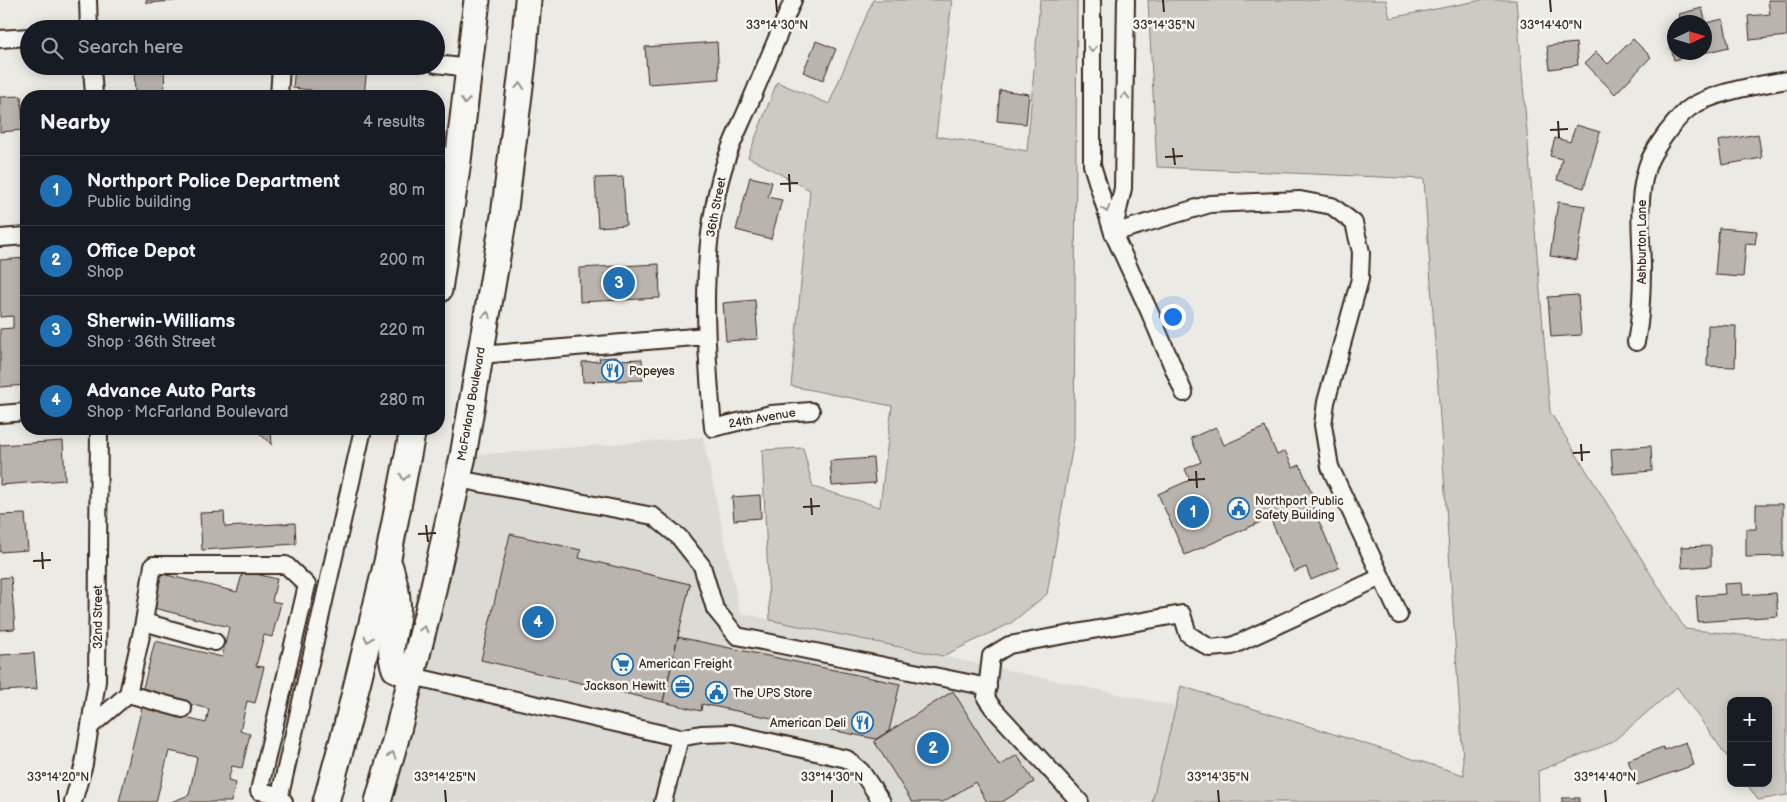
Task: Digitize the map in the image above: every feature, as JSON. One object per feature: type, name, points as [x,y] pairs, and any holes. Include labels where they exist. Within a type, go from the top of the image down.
[{"type":"highway","points":[[445,214],[448,157],[469,68],[477,0]]},
{"type":"highway","name":"McFarland Boulevard","points":[[378,802],[412,676],[458,479],[504,216],[523,62],[528,0]]},
{"type":"highway","points":[[326,802],[388,558],[412,435]]},
{"type":"highway","points":[[388,558],[395,588],[397,613],[390,656],[395,668],[412,676]]},
{"type":"street","points":[[88,0],[89,20]]},
{"type":"street","name":"36th Street","points":[[713,428],[706,336],[708,256],[716,195],[727,156],[793,0]]},
{"type":"street","points":[[1092,0],[1092,165],[1113,232],[1184,393]]},
{"type":"street","points":[[1113,232],[1124,188],[1126,0]]},
{"type":"street","points":[[0,38],[20,37]]},
{"type":"street","points":[[445,65],[469,68]]},
{"type":"street","points":[[93,75],[94,90]]},
{"type":"street","points":[[279,90],[280,75]]},
{"type":"street","name":"Ashburton Lane","points":[[1636,342],[1641,317],[1641,207],[1643,186],[1647,166],[1656,147],[1681,114],[1698,103],[1754,86],[1787,80]]},
{"type":"street","points":[[1113,232],[1210,204],[1300,200],[1332,206],[1354,223],[1361,252],[1360,279],[1326,402],[1324,425],[1330,467],[1399,615]]},
{"type":"street","points":[[0,238],[20,236]]},
{"type":"street","points":[[480,355],[706,336]]},
{"type":"street","name":"24th Avenue","points":[[713,428],[771,414],[811,411]]},
{"type":"street","points":[[0,414],[20,412]]},
{"type":"street","name":"32nd Street","points":[[73,802],[84,764],[97,681],[99,435]]},
{"type":"street","points":[[91,726],[128,694],[144,622],[153,565],[286,565],[307,585],[259,792],[282,798],[362,435]]},
{"type":"street","points":[[458,479],[653,516],[680,536],[702,566],[715,610],[736,636],[988,687]]},
{"type":"street","points":[[1080,802],[993,708],[986,698],[991,656],[1009,645],[1182,614],[1188,634],[1210,648],[1232,646],[1381,577]]},
{"type":"street","points":[[144,622],[215,642]]},
{"type":"street","points":[[412,676],[680,738],[700,734],[731,733],[847,759],[861,771],[882,802]]},
{"type":"street","points":[[128,694],[182,709]]},
{"type":"street","points":[[663,802],[680,738]]},
{"type":"shaded area","points":[[873,0],[952,0],[936,136],[1027,151],[1040,0],[1077,0],[1074,439],[1047,594],[1011,623],[943,656],[770,620],[762,450],[803,448],[813,487],[880,507],[892,406],[791,386],[810,190],[748,157],[777,82],[829,104]]},
{"type":"shaded area","points":[[1148,0],[1386,0],[1390,18],[1482,0],[1516,0],[1550,412],[1685,629],[1787,640],[1787,795],[1758,800],[1749,787],[1772,787],[1772,697],[1727,697],[1727,756],[1677,687],[1611,743],[1538,771],[1539,802],[1152,802],[1181,686],[1464,775],[1424,179],[1157,167]]},
{"type":"shaded area","points":[[703,437],[740,613],[1207,713],[1184,802],[378,802],[463,456]]},
{"type":"building","points":[[146,0],[175,0],[175,1],[146,3]]},
{"type":"building","points":[[1768,0],[1787,0],[1787,36],[1750,40],[1748,16],[1770,14]]},
{"type":"building","points":[[1702,8],[1704,15],[1679,15]]},
{"type":"building","points":[[1723,19],[1729,47],[1712,51],[1712,22]]},
{"type":"building","points":[[1633,39],[1651,57],[1615,94],[1585,63],[1596,52],[1608,64]]},
{"type":"building","points":[[816,41],[836,49],[823,80],[803,72]]},
{"type":"building","points":[[717,42],[719,79],[648,84],[645,47]]},
{"type":"building","points":[[1576,43],[1578,65],[1550,69],[1547,46]]},
{"type":"building","points":[[134,75],[164,75],[165,90],[135,90]]},
{"type":"building","points":[[294,75],[366,75],[365,90],[293,88]]},
{"type":"building","points":[[1000,90],[1029,94],[1026,124],[997,121]]},
{"type":"building","points":[[20,96],[20,130],[0,132],[0,97]]},
{"type":"building","points":[[1576,125],[1600,132],[1584,188],[1557,180],[1562,159],[1550,156],[1555,138],[1570,142]]},
{"type":"building","points":[[1758,134],[1762,158],[1722,165],[1718,141]]},
{"type":"building","points":[[623,177],[626,225],[598,227],[595,178]]},
{"type":"building","points":[[750,177],[772,182],[768,197],[782,200],[771,239],[736,230]]},
{"type":"building","points":[[1558,202],[1585,206],[1577,260],[1550,256]]},
{"type":"building","points":[[1719,228],[1757,231],[1755,244],[1746,243],[1743,277],[1715,275]]},
{"type":"building","points":[[20,258],[20,385],[0,387],[0,329],[13,328],[13,316],[0,317],[0,260]]},
{"type":"building","points":[[659,264],[660,298],[580,302],[579,268]]},
{"type":"building","points":[[1578,295],[1581,335],[1551,337],[1548,297]]},
{"type":"building","points":[[755,300],[758,339],[726,341],[723,303]]},
{"type":"building","points":[[1708,325],[1736,326],[1735,367],[1707,366]]},
{"type":"building","name":"Popeyes","points":[[617,357],[617,360],[642,359],[643,380],[583,382],[582,362],[600,361],[599,358]]},
{"type":"building","name":"Northport Public Safety Building","points":[[1216,427],[1224,445],[1265,427],[1277,455],[1285,451],[1293,468],[1300,465],[1313,496],[1309,498],[1339,568],[1311,580],[1306,567],[1294,572],[1270,518],[1185,555],[1158,494],[1190,480],[1185,469],[1201,462],[1191,438]]},
{"type":"building","points":[[261,435],[271,435],[272,445]]},
{"type":"building","points":[[63,441],[65,480],[0,485],[0,445]]},
{"type":"building","points":[[1651,446],[1652,471],[1613,474],[1611,449]]},
{"type":"building","points":[[873,458],[875,483],[832,486],[830,461]]},
{"type":"building","points":[[760,495],[761,518],[734,520],[732,497]]},
{"type":"building","points":[[1756,504],[1783,504],[1783,556],[1746,557],[1746,529],[1756,529]]},
{"type":"building","points":[[224,512],[225,527],[295,523],[296,544],[202,550],[200,513]]},
{"type":"building","points":[[25,514],[28,550],[0,552],[0,515]]},
{"type":"building","points":[[510,534],[581,550],[579,558],[690,584],[663,702],[481,660]]},
{"type":"building","points":[[1711,546],[1711,566],[1682,568],[1681,547]]},
{"type":"building","points":[[243,571],[277,579],[272,601],[281,603],[272,637],[264,635],[256,666],[264,667],[255,703],[247,701],[240,731],[250,734],[242,768],[232,766],[228,781],[236,783],[231,802],[171,802],[189,795],[197,757],[169,751],[156,802],[119,802],[142,707],[206,723],[209,709],[142,692],[155,641],[222,657],[229,627],[150,607],[158,573],[237,592]]},
{"type":"building","points":[[11,577],[15,629],[0,630],[0,578]]},
{"type":"building","points":[[1742,583],[1743,595],[1776,593],[1778,616],[1698,622],[1696,596],[1725,594],[1724,584]]},
{"type":"building","points":[[678,637],[900,684],[889,731],[876,739],[702,704],[701,711],[663,702]]},
{"type":"building","points":[[34,653],[37,689],[0,691],[0,655]]},
{"type":"building","points":[[953,691],[999,766],[1017,755],[1034,782],[1002,802],[987,802],[975,782],[943,802],[912,802],[874,741]]},
{"type":"building","points":[[1686,742],[1694,765],[1637,785],[1628,760],[1663,747],[1664,750]]},
{"type":"building","points":[[1562,798],[1579,798],[1579,802],[1562,802]]},
{"type":"place","name":"Sherwin-Williams","points":[[619,283]]},
{"type":"place","name":"Popeyes","points":[[613,371]]},
{"type":"place","name":"Northport Public Safety Building","points":[[1239,508]]},
{"type":"place","name":"Northport Police Department","points":[[1193,512]]},
{"type":"place","name":"Advance Auto Parts","points":[[538,622]]},
{"type":"place","name":"American Freight","points":[[623,664]]},
{"type":"place","name":"Jackson Hewitt","points":[[682,686]]},
{"type":"place","name":"The UPS Store","points":[[717,693]]},
{"type":"place","name":"American Deli","points":[[862,723]]},
{"type":"place","name":"Office Depot","points":[[933,748]]}]
